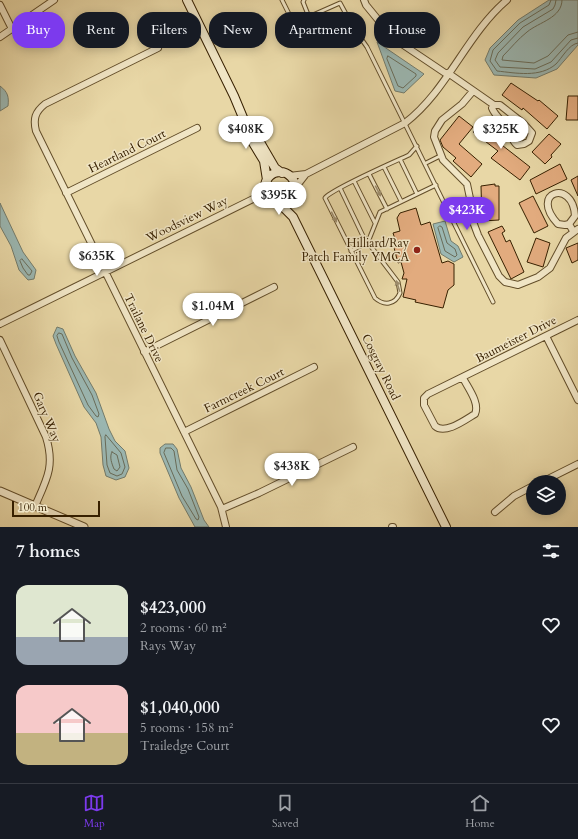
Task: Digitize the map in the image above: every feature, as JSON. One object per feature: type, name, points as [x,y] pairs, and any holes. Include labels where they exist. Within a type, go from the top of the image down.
[{"type":"main road","points":[[187,0],[234,96],[244,120],[244,128],[264,161],[267,194],[275,200],[286,200],[293,192],[292,179],[275,168],[250,125],[244,120]]},
{"type":"main road","points":[[266,184],[275,173],[286,174]]},
{"type":"main road","name":"Cosgray Road","points":[[293,192],[293,217]]},
{"type":"main road","name":"Cosgray Road","points":[[275,200],[293,217],[446,527]]},
{"type":"street","points":[[37,12],[54,0]]},
{"type":"street","points":[[364,0],[366,5],[393,38],[494,105],[500,105],[530,130],[532,135],[529,141],[524,144],[517,145],[514,143],[508,129],[494,112],[492,108],[494,105]]},
{"type":"street","points":[[293,192],[306,174],[405,123],[424,106],[448,74],[476,32],[493,12],[507,0]]},
{"type":"street","points":[[0,5],[12,29],[0,37]]},
{"type":"street","name":"Trailane Drive","points":[[158,48],[45,104],[35,117],[34,124],[36,131],[105,273],[222,509],[226,527]]},
{"type":"street","points":[[473,91],[462,104],[438,125],[434,137],[440,156],[467,184],[471,203],[472,219],[498,276],[505,282],[518,285],[538,277],[550,268],[561,246],[576,230],[569,224],[558,224],[549,210],[547,204],[548,200],[557,193],[564,194],[574,209],[576,216],[569,224]]},
{"type":"street","name":"Heartland Court","points":[[66,193],[197,128]]},
{"type":"street","points":[[286,174],[306,174]]},
{"type":"street","name":"Woodsview Way","points":[[0,324],[255,198],[266,184]]},
{"type":"street","name":"Woodsview Way","points":[[255,198],[275,200]]},
{"type":"street","points":[[144,352],[274,287]]},
{"type":"street","name":"Baumeister Drive","points":[[463,378],[475,403],[477,410],[475,414],[448,428],[442,430],[437,429],[424,405],[424,398],[428,394],[578,320]]},
{"type":"street","points":[[546,336],[578,400]]},
{"type":"street","name":"Gary Way","points":[[0,340],[46,437],[50,449],[51,465],[35,506]]},
{"type":"street","name":"Farmcreek Court","points":[[184,432],[314,368]]},
{"type":"street","points":[[222,509],[259,493],[353,447]]},
{"type":"street","points":[[556,475],[578,464]]},
{"type":"street","points":[[496,512],[514,496],[526,490]]},
{"type":"street","points":[[0,491],[84,527]]},
{"type":"lane","points":[[282,0],[288,12]]},
{"type":"lane","points":[[304,0],[303,2],[307,12]]},
{"type":"lane","points":[[319,12],[339,2],[353,27],[367,47],[426,163],[493,302]]},
{"type":"lane","points":[[340,188],[357,225],[399,285],[399,296],[391,303],[383,303],[375,298],[325,198],[327,195],[340,188],[409,155],[417,146]]},
{"type":"lane","points":[[426,163],[440,156]]},
{"type":"lane","points":[[400,159],[417,194]]},
{"type":"lane","points":[[384,167],[401,201]]},
{"type":"lane","points":[[369,174],[387,209]]},
{"type":"lane","points":[[354,181],[375,223]]},
{"type":"lane","points":[[351,251],[368,242],[380,212],[436,184]]},
{"type":"water","points":[[549,0],[578,0],[578,45],[557,69],[536,78],[494,75],[485,60],[490,48],[518,20]]},
{"type":"water","points":[[379,48],[386,48],[424,74],[404,93],[395,91]]},
{"type":"water","points":[[0,86],[7,95],[8,106],[0,111]]},
{"type":"water","points":[[0,203],[23,252],[36,270],[34,279],[28,280],[19,270],[11,246],[0,226]]},
{"type":"water","points":[[445,221],[451,241],[458,246],[463,257],[454,262],[441,254],[433,224]]},
{"type":"water","points":[[57,327],[63,329],[75,356],[96,393],[115,441],[125,451],[129,468],[125,477],[116,480],[106,476],[103,465],[101,437],[96,423],[84,407],[56,344],[53,336]]},
{"type":"water","points":[[165,444],[173,444],[177,449],[181,468],[191,487],[204,520],[209,527],[195,527],[179,498],[160,453],[160,448]]},
{"type":"building","points":[[511,83],[538,101],[539,100],[558,116],[547,129],[523,108],[522,110],[502,95]]},
{"type":"building","points":[[568,96],[578,96],[578,120],[566,120]]},
{"type":"building","points":[[459,116],[473,127],[459,144],[482,164],[471,177],[453,161],[456,158],[443,147],[440,140]]},
{"type":"building","points":[[485,119],[503,135],[498,142],[530,167],[520,180],[491,158],[498,151],[473,132]]},
{"type":"building","points":[[549,134],[561,144],[545,164],[532,152]]},
{"type":"building","points":[[560,164],[567,179],[536,194],[530,180]]},
{"type":"building","points":[[578,176],[578,196],[571,180]]},
{"type":"building","points":[[495,184],[495,186],[499,186],[499,220],[482,221],[481,186]]},
{"type":"building","points":[[533,196],[548,226],[534,233],[519,203]]},
{"type":"building","name":"Hilliard/Ray Patch Family YMCA","points":[[416,208],[421,225],[430,222],[442,263],[448,261],[454,264],[454,285],[448,290],[443,308],[415,302],[416,300],[403,297],[407,279],[402,279],[404,273],[401,262],[398,263],[392,240],[395,239],[393,233],[400,231],[397,218],[400,213]]},
{"type":"building","points":[[502,226],[505,231],[502,233],[506,242],[510,240],[524,272],[511,279],[488,232]]},
{"type":"building","points":[[536,238],[550,243],[543,267],[527,262]]},
{"type":"building","points":[[578,243],[578,260],[572,263],[566,248]]},
{"type":"place","name":"Hilliard/Ray Patch Family YMCA","points":[[417,250]]}]
